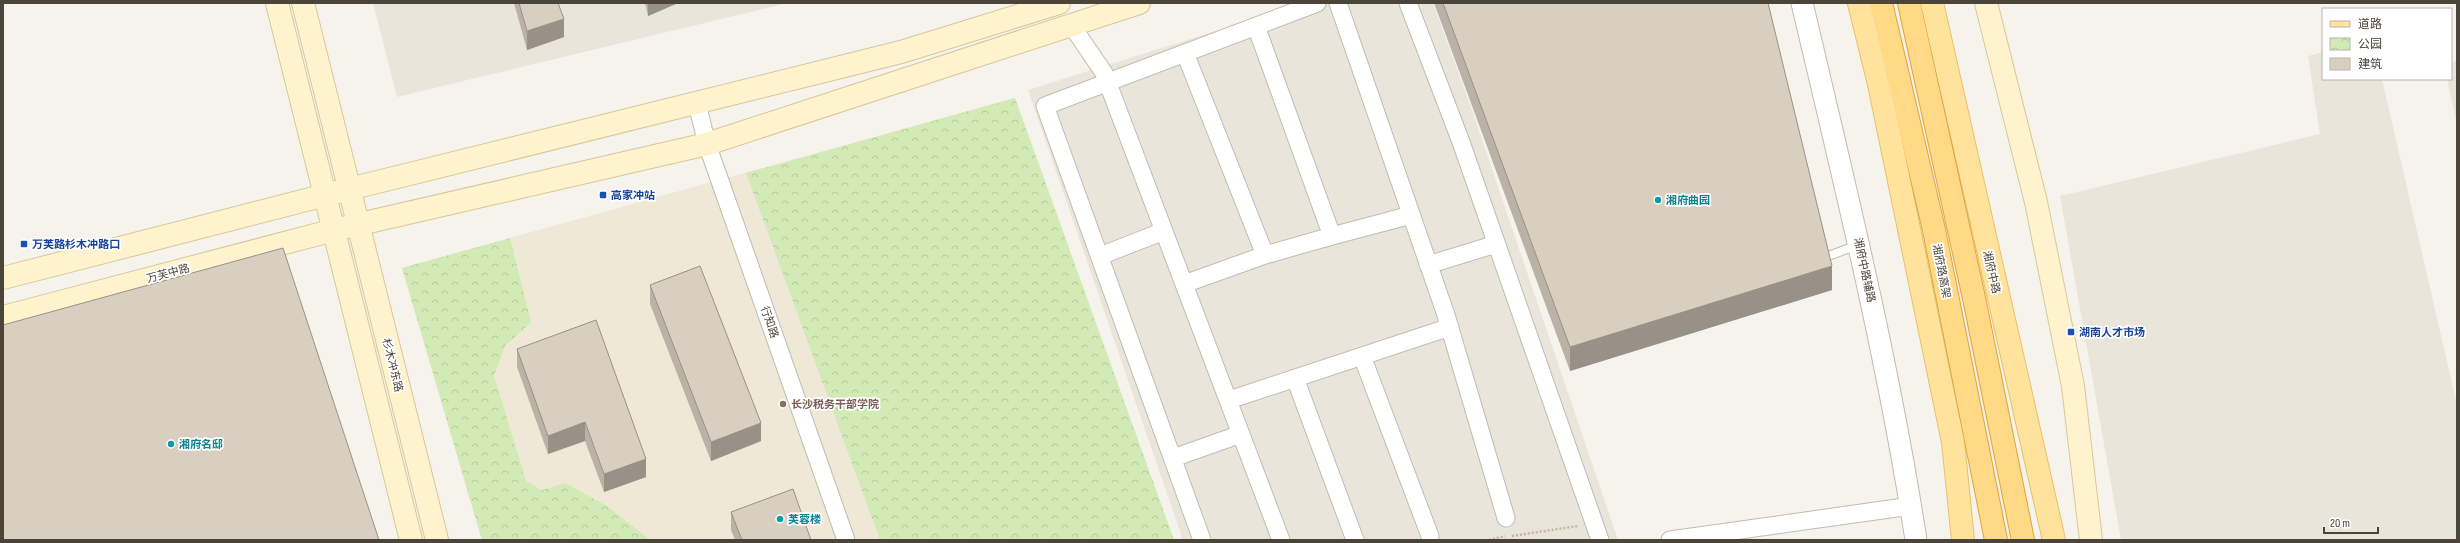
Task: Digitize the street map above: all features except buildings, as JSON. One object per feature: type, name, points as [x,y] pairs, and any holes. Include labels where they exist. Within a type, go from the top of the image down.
[{"type":"highway","name":"湘府路高架","points":[[1881,3],[1934,230],[1996,540]]},
{"type":"highway","points":[[1909,3],[1974,298],[2023,540]]},
{"type":"main road","points":[[277,3],[411,540]]},
{"type":"main road","name":"杉木冲东路","points":[[303,3],[437,540]]},
{"type":"main road","points":[[3,278],[325,197],[349,189],[697,104],[900,52],[1059,3]]},
{"type":"main road","name":"万芙中路","points":[[3,317],[358,224],[707,144],[1139,3]]},
{"type":"main road","points":[[1859,3],[1879,84],[1953,442],[1963,540]]},
{"type":"main road","name":"湘府中路","points":[[1932,3],[2054,540]]},
{"type":"main road","points":[[1986,3],[2036,202],[2073,386],[2090,540]]},
{"type":"street","points":[[1202,540],[1045,106],[1317,3]]},
{"type":"street","points":[[1338,3],[1450,327],[1506,518]]},
{"type":"street","points":[[1408,3],[1461,142],[1600,540]]},
{"type":"street","name":"湘府中路辅路","points":[[1802,3],[1859,245],[1898,424],[1916,540]]},
{"type":"street","points":[[1072,26],[1104,73],[1281,540]]},
{"type":"street","points":[[1256,26],[1332,236]]},
{"type":"street","points":[[1185,53],[1265,254]]},
{"type":"street","name":"行知路","points":[[697,104],[707,144],[846,540]]},
{"type":"street","points":[[1184,284],[1265,254],[1411,215]]},
{"type":"street","points":[[1100,256],[1164,231]]},
{"type":"street","points":[[1428,265],[1496,244]]},
{"type":"street","points":[[1229,400],[1450,327]]},
{"type":"street","points":[[1362,356],[1430,536]]},
{"type":"street","points":[[1295,378],[1355,540]]},
{"type":"street","points":[[1173,458],[1241,434]]},
{"type":"street","points":[[1670,540],[1911,506]]},
{"type":"lane","points":[[1810,263],[1859,245]]},
{"type":"path","points":[[1489,540],[1594,524]]},
{"type":"path","points":[[1509,536],[1511,540]]},
{"type":"shaded area","points":[[373,3],[788,3],[397,97]]},
{"type":"shaded area","points":[[1305,3],[1433,3],[1472,110],[1618,540],[1183,540],[1028,90]]},
{"type":"shaded area","points":[[2322,52],[2322,80],[2382,80],[2457,405],[2457,540],[2121,540],[2060,196],[2320,134],[2308,56]]},
{"type":"shaded area","points":[[2457,59],[2457,125],[2447,80],[2452,80],[2452,63]]},
{"type":"shaded area","name":"长沙税务干部学院","points":[[1015,98],[1174,540],[482,540],[402,268]]},
{"type":"green space","points":[[1015,98],[1174,540],[880,540],[746,173]]},
{"type":"green space","points":[[510,238],[531,322],[505,346],[494,376],[526,481],[542,490],[565,483],[607,506],[650,540],[482,540],[402,268]]},
{"type":"place","name":"高家冲站","points":[[603,195]]},
{"type":"place","name":"湘府曲园","points":[[1658,200]]},
{"type":"place","name":"万芙路杉木冲路口","points":[[24,244]]},
{"type":"place","name":"湖南人才市场","points":[[2071,332]]},
{"type":"place","name":"长沙税务干部学院","points":[[783,404]]},
{"type":"place","name":"湘府名邸","points":[[171,444]]},
{"type":"place","name":"芙蓉楼","points":[[780,519]]}]
